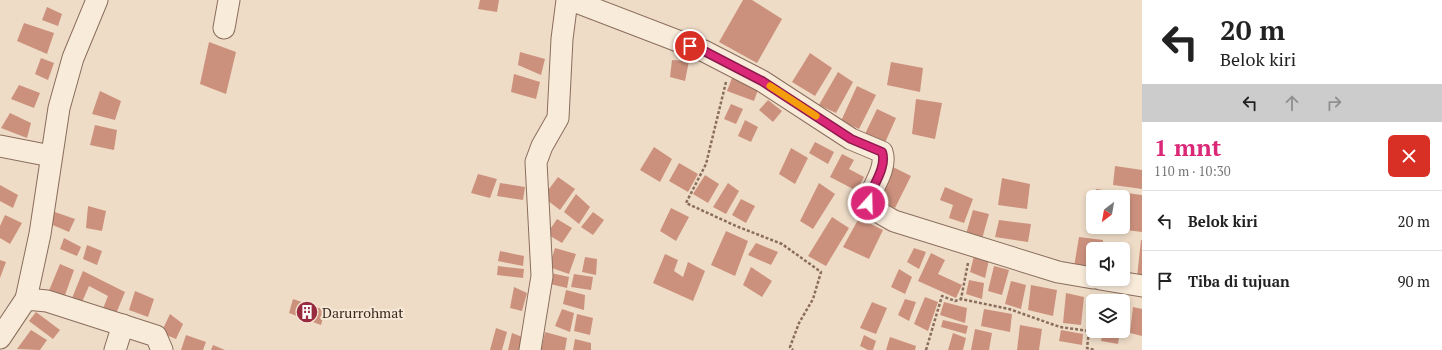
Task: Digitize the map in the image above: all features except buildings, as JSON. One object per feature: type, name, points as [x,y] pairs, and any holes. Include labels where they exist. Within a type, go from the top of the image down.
[{"type":"street","points":[[0,338],[26,299],[40,234],[59,108],[73,58],[97,0]]},
{"type":"street","points":[[224,28],[229,0]]},
{"type":"street","points":[[530,350],[542,276],[536,162],[542,146],[558,118],[562,39],[567,0]]},
{"type":"street","points":[[571,0],[704,51],[730,63],[762,81],[851,139],[882,152],[884,157],[883,166],[869,197],[868,203],[873,209],[894,221],[1058,272],[1086,277]]},
{"type":"street","points":[[0,146],[51,156]]},
{"type":"street","points":[[1130,284],[1142,286]]},
{"type":"street","points":[[26,299],[47,301],[108,321],[123,324],[156,336],[162,350]]},
{"type":"street","points":[[115,350],[123,324]]},
{"type":"path","points":[[730,63],[706,164],[686,203],[736,226],[782,244],[821,272],[813,299],[799,323],[790,347],[793,350]]},
{"type":"path","points":[[961,299],[971,244]]},
{"type":"path","points":[[926,350],[942,296],[955,301],[961,299],[1009,309],[1060,327],[1089,332],[1087,348],[1095,350]]},
{"type":"slow traffic","points":[[770,86],[816,116]]},
{"type":"place","name":"Darurrohmat","points":[[307,312]]},
{"type":"route","points":[[690,46],[704,51],[762,81],[851,139],[882,152],[884,157],[883,166],[869,197],[868,203]]}]
